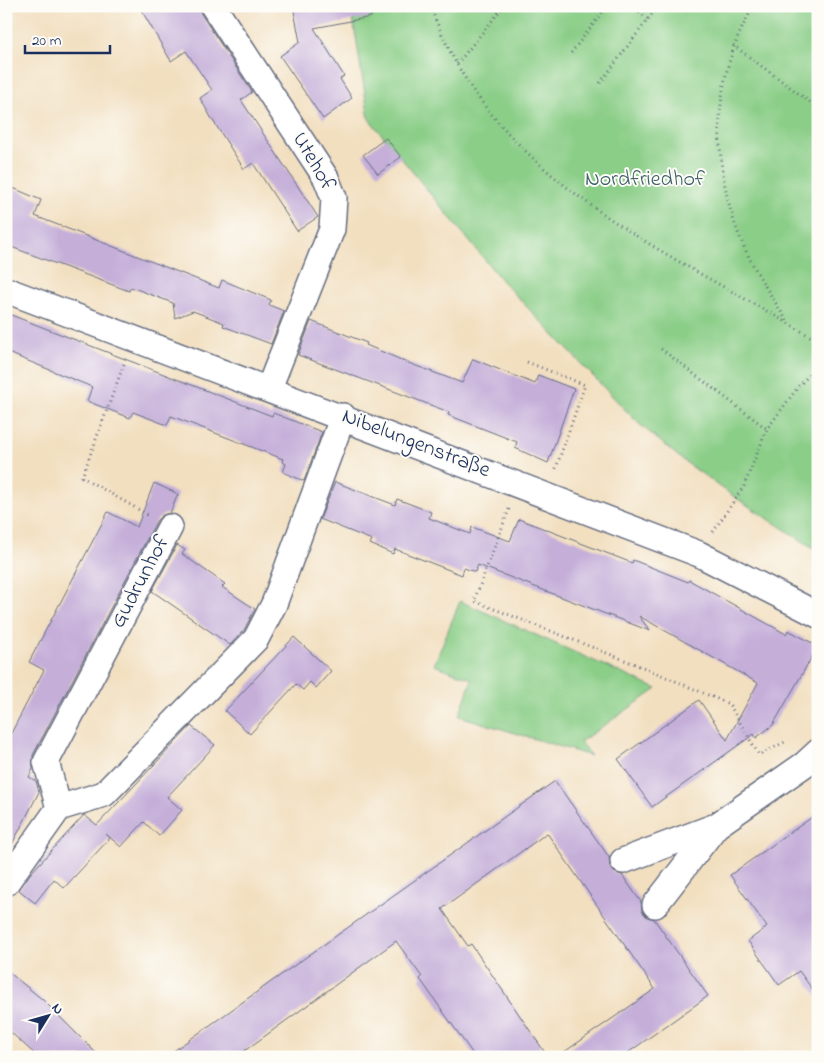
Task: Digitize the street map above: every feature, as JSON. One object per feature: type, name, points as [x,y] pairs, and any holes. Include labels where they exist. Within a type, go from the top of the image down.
[{"type":"street","name":"Utehof","points":[[213,6],[326,178],[334,198],[332,229],[269,388]]},
{"type":"street","name":"Nibelungenstraße","points":[[6,290],[343,416],[699,554],[818,615]]},
{"type":"street","points":[[6,884],[59,808],[104,794],[256,639],[274,604],[343,416]]},
{"type":"street","name":"Gudrunhof","points":[[59,808],[46,762],[170,527]]},
{"type":"street","points":[[623,861],[716,826],[805,764],[818,752]]},
{"type":"street","points":[[655,905],[716,826]]},
{"type":"path","points":[[430,6],[457,64],[478,96],[522,147],[575,195],[635,235],[818,341]]},
{"type":"path","points":[[457,64],[504,6]]},
{"type":"path","points":[[571,53],[607,6]]},
{"type":"path","points":[[631,6],[648,19]]},
{"type":"path","points":[[600,83],[658,6]]},
{"type":"path","points":[[754,6],[733,45],[724,77],[719,143],[724,183],[736,228],[756,272],[789,323]]},
{"type":"path","points":[[733,45],[818,108]]},
{"type":"path","name":"Gudrunhof","points":[[134,338],[82,477],[170,527]]},
{"type":"path","points":[[661,349],[767,429]]},
{"type":"path","points":[[527,362],[585,385],[546,495]]},
{"type":"path","points":[[699,554],[744,486],[767,429],[798,387],[818,365]]},
{"type":"path","points":[[518,484],[474,600],[646,668],[729,704],[759,756],[803,733],[818,752]]},
{"type":"green space","name":"Nordfriedhof","points":[[351,6],[818,6],[818,551],[736,498],[684,461],[637,422],[503,282],[369,119]]},
{"type":"green space","points":[[460,601],[657,689],[580,742],[591,756],[459,716],[472,679],[434,665]]},
{"type":"building","points":[[139,6],[199,6],[201,14],[252,92],[241,100],[318,217],[297,231],[253,163],[244,169],[200,98],[212,90],[186,51],[171,61]]},
{"type":"building","points":[[293,6],[370,6],[371,17],[314,28],[344,76],[340,79],[352,98],[323,119],[280,56],[300,42]]},
{"type":"building","points":[[386,138],[401,157],[378,174],[363,155]]},
{"type":"building","points":[[13,188],[41,200],[35,216],[219,288],[222,280],[271,300],[269,305],[284,311],[271,344],[223,326],[224,323],[193,311],[175,318],[173,303],[131,287],[129,291],[6,245],[6,206]]},
{"type":"building","points":[[6,313],[272,416],[273,413],[322,432],[304,481],[283,472],[286,464],[282,462],[283,459],[171,416],[167,425],[133,412],[130,418],[87,401],[92,387],[6,352]]},
{"type":"building","points":[[311,321],[367,343],[366,345],[411,364],[462,383],[473,359],[535,384],[538,375],[574,389],[548,463],[515,448],[517,442],[448,415],[449,412],[298,355]]},
{"type":"building","points":[[335,482],[395,505],[397,499],[431,512],[429,518],[470,534],[472,527],[510,541],[519,519],[632,563],[633,560],[688,582],[689,580],[786,634],[788,630],[818,646],[773,725],[756,738],[754,734],[652,807],[618,759],[699,700],[727,740],[758,683],[639,616],[650,631],[478,565],[475,572],[464,568],[462,575],[395,549],[393,554],[370,544],[372,540],[320,519]]},
{"type":"building","points":[[154,483],[178,494],[170,513],[163,515],[157,520],[33,755],[33,769],[29,777],[36,781],[39,792],[6,856],[6,743],[44,670],[29,662],[108,512],[137,527]]},
{"type":"building","points":[[177,545],[185,550],[182,554],[225,584],[222,587],[255,609],[244,630],[230,645],[152,591]]},
{"type":"building","points":[[294,637],[331,671],[316,688],[310,682],[303,690],[296,684],[250,734],[225,711]]},
{"type":"building","points":[[191,726],[215,745],[167,797],[182,810],[159,836],[144,822],[121,847],[106,834],[110,838],[64,888],[54,879],[35,903],[19,890],[30,874],[84,815],[97,825]]},
{"type":"building","points":[[555,781],[609,857],[610,866],[614,872],[622,875],[641,902],[642,911],[647,917],[654,919],[708,996],[622,1057],[557,1057],[655,989],[547,833],[442,909],[468,946],[471,944],[548,1057],[475,1057],[420,979],[422,977],[396,941],[236,1057],[165,1057]]},
{"type":"building","points":[[818,813],[818,997],[799,971],[779,985],[748,941],[767,927],[730,875]]},
{"type":"building","points":[[6,970],[43,1000],[100,1057],[38,1057],[6,1028]]}]
